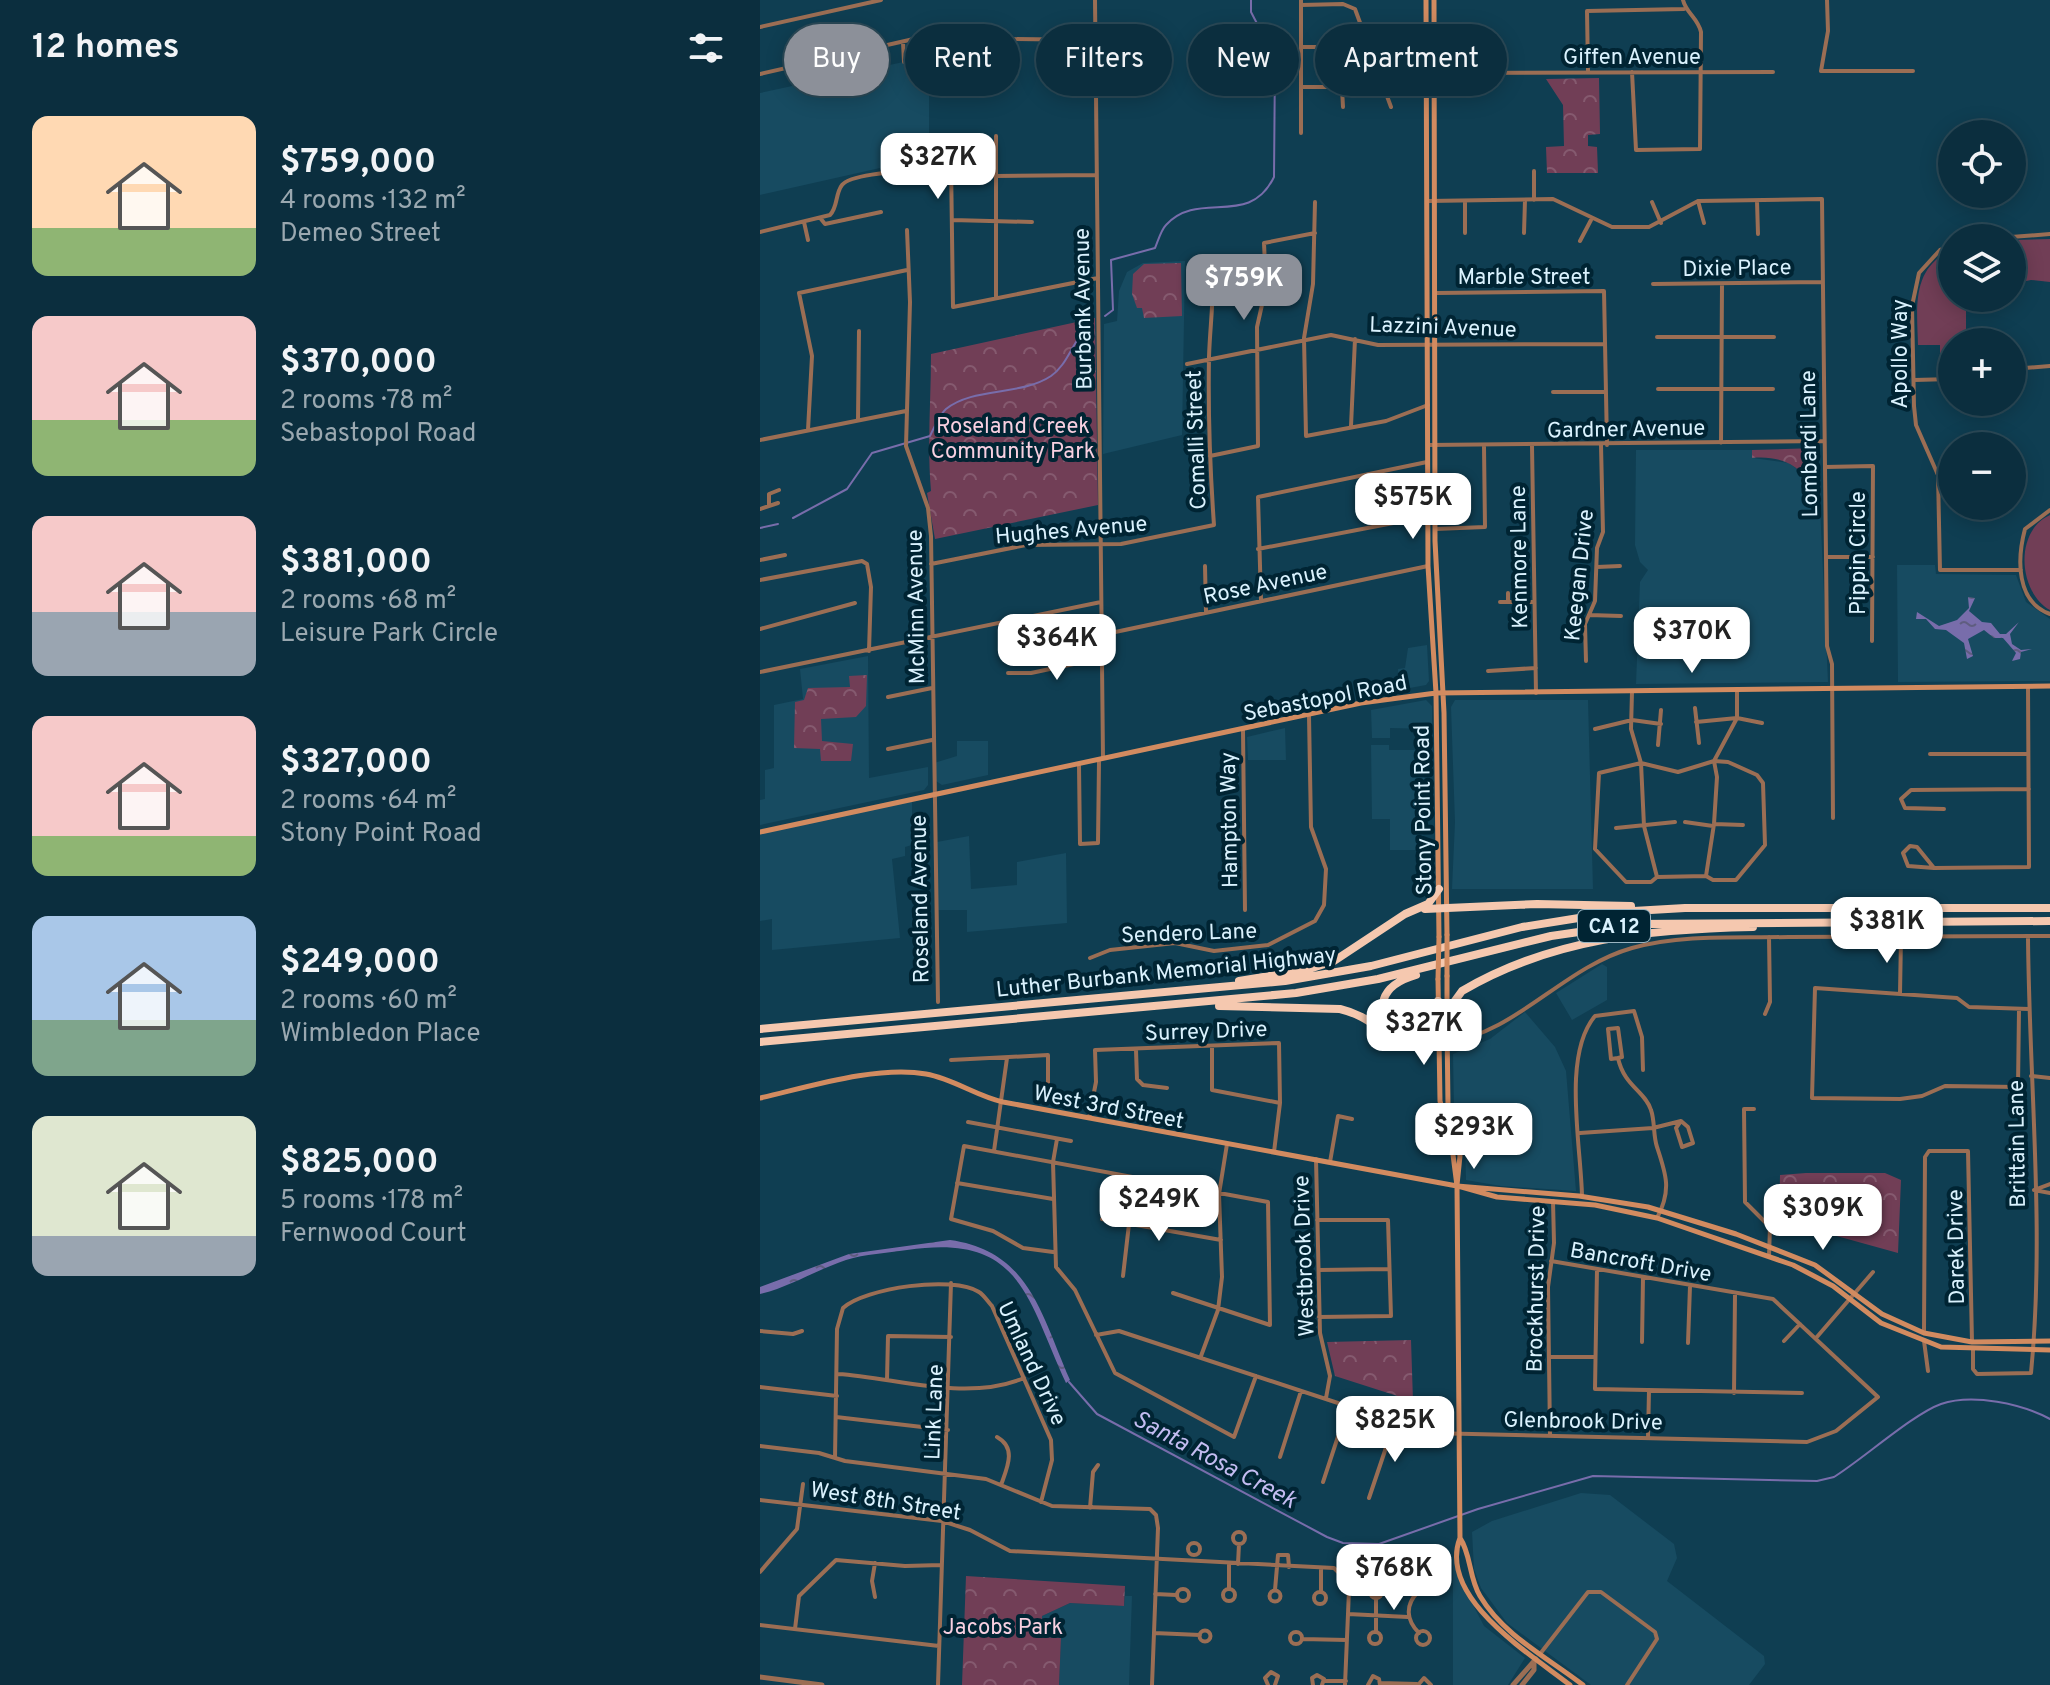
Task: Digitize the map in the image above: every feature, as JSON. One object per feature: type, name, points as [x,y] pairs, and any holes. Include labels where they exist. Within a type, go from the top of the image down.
[{"type":"highway","points":[[1172,992],[1320,967],[1348,954],[1391,924],[1430,903],[1439,889]]},
{"type":"highway","points":[[1391,924],[1420,910],[1443,908],[1559,904],[1672,908]]},
{"type":"highway","name":"Luther Burbank Memorial Highway","points":[[760,1026],[802,1025],[1172,992],[1327,975],[1549,921],[1672,908],[2050,908]]},
{"type":"highway","points":[[1447,1025],[1454,1002],[1462,991],[1571,945],[1660,930],[1835,921]]},
{"type":"highway","name":"Luther Burbank Memorial Highway","points":[[760,1044],[1339,987],[1551,936],[1634,924],[2050,921]]},
{"type":"highway","points":[[1438,1001],[1432,1020],[1415,1032],[1397,1029],[1383,1012],[1384,996],[1396,981],[1480,953]]},
{"type":"highway","points":[[1186,1004],[1340,1009],[1357,1015],[1398,1041],[1443,1043]]},
{"type":"main road","name":"Stony Point Road","points":[[1426,0],[1426,24]]},
{"type":"main road","name":"Stony Point Road","points":[[1434,0],[1434,24]]},
{"type":"main road","name":"Stony Point Road","points":[[1428,96],[1433,345],[1432,445],[1427,462],[1427,515],[1428,566],[1439,692],[1443,908],[1438,979],[1443,1043],[1440,1105],[1452,1147],[1457,1186],[1461,1569],[1474,1602],[1502,1634],[1570,1685]]},
{"type":"main road","name":"Stony Point Road","points":[[1433,96],[1431,200],[1436,293],[1430,405],[1441,635],[1435,817],[1439,889],[1447,935],[1447,1025],[1443,1043]]},
{"type":"main road","points":[[1432,615],[1435,631],[1441,635]]},
{"type":"main road","name":"Sebastopol Road","points":[[760,832],[1079,766],[1365,702],[1439,692],[2050,686]]},
{"type":"main road","name":"West 3rd Street","points":[[760,1098],[883,1073],[907,1072],[939,1077],[1003,1102],[1088,1119],[1316,1159],[1457,1186],[1497,1197],[1553,1200],[1657,1218],[1769,1256],[1814,1275],[1881,1323],[1924,1343],[1973,1350],[2050,1350]]},
{"type":"main road","name":"West 3rd Street","points":[[1457,1186],[1582,1196],[1661,1210],[1770,1246],[1823,1269],[1885,1316],[1924,1333],[1972,1342],[2050,1341]]},
{"type":"main road","name":"Stony Point Road","points":[[1460,1538],[1472,1581],[1487,1607],[1508,1629],[1583,1685]]},
{"type":"street","points":[[760,27],[881,0]]},
{"type":"street","name":"Burbank Avenue","points":[[1095,0],[1095,24]]},
{"type":"street","points":[[1632,72],[1636,150],[1700,149],[1698,20],[1685,9],[1683,0]]},
{"type":"street","points":[[1827,0],[1828,31],[1821,71],[1913,71]]},
{"type":"street","points":[[1301,133],[1301,3],[1353,7],[1363,24]]},
{"type":"street","points":[[1588,71],[1587,11],[1685,9]]},
{"type":"street","points":[[760,74],[918,38],[1036,39]]},
{"type":"street","points":[[903,42],[904,62]]},
{"type":"street","points":[[1301,47],[1315,47]]},
{"type":"street","name":"Giffen Avenue","points":[[1507,72],[1773,72]]},
{"type":"street","name":"Giffen Avenue","points":[[1301,87],[1315,87]]},
{"type":"street","name":"Burbank Avenue","points":[[1079,766],[1080,844],[1099,841],[1101,761],[1095,96]]},
{"type":"street","points":[[1342,96],[1343,107]]},
{"type":"street","points":[[1387,96],[1391,107]]},
{"type":"street","points":[[996,136],[996,298]]},
{"type":"street","points":[[995,157],[952,159],[953,307],[1098,278]]},
{"type":"street","points":[[760,232],[821,219],[834,211],[841,186],[848,181],[891,171],[904,174]]},
{"type":"street","points":[[1534,171],[1534,200]]},
{"type":"street","points":[[995,176],[1096,175]]},
{"type":"street","points":[[1431,200],[1553,199],[1591,220],[1612,227],[1661,223],[1698,201],[1757,201],[1758,234]]},
{"type":"street","name":"Lombardi Lane","points":[[1757,201],[1822,199],[1827,646],[1833,688],[1833,818]]},
{"type":"street","points":[[1524,233],[1525,200]]},
{"type":"street","points":[[1465,201],[1465,233]]},
{"type":"street","points":[[1698,201],[1704,223]]},
{"type":"street","points":[[1315,202],[1313,284],[1304,338],[1306,436],[1386,421],[1430,405]]},
{"type":"street","points":[[1652,202],[1661,223]]},
{"type":"street","points":[[821,219],[825,224],[881,212]]},
{"type":"street","points":[[952,220],[1032,222]]},
{"type":"street","points":[[1580,241],[1591,220]]},
{"type":"street","points":[[804,222],[808,240]]},
{"type":"street","name":"McMinn Avenue","points":[[907,230],[910,302],[906,446],[928,508],[933,796]]},
{"type":"street","points":[[1209,456],[1258,446],[1257,327],[1266,287],[1264,243],[1315,233]]},
{"type":"street","points":[[2026,236],[2050,234]]},
{"type":"street","name":"Apollo Way","points":[[1938,254],[1915,282],[1914,380],[1916,425],[1938,475],[1940,570],[2021,570]]},
{"type":"street","name":"Comalli Street","points":[[1212,259],[1215,299],[1209,359],[1209,456],[1214,525]]},
{"type":"street","points":[[808,430],[812,356],[799,293],[907,270]]},
{"type":"street","name":"Dixie Place","points":[[1653,284],[1822,282]]},
{"type":"street","points":[[1721,443],[1722,284]]},
{"type":"street","name":"Marble Street","points":[[1436,293],[1604,291],[1604,445]]},
{"type":"street","points":[[858,420],[859,331]]},
{"type":"street","name":"Lazzini Avenue","points":[[1187,364],[1331,335],[1378,345],[1605,344]]},
{"type":"street","points":[[1657,337],[1774,337]]},
{"type":"street","points":[[1351,426],[1355,339]]},
{"type":"street","points":[[2026,368],[2050,366]]},
{"type":"street","points":[[1914,380],[1938,379]]},
{"type":"street","points":[[1658,389],[1773,389]]},
{"type":"street","points":[[1553,392],[1605,392]]},
{"type":"street","points":[[760,440],[906,411]]},
{"type":"street","name":"Gardner Avenue","points":[[1432,445],[1824,441]]},
{"type":"street","name":"Keegan Drive","points":[[1586,661],[1585,624],[1595,601],[1597,548],[1603,532],[1604,445]]},
{"type":"street","points":[[1435,529],[1485,527],[1484,446]]},
{"type":"street","name":"Kenmore Lane","points":[[1532,446],[1536,693]]},
{"type":"street","points":[[1261,600],[1258,497],[1427,462]]},
{"type":"street","name":"Pippin Circle","points":[[1825,467],[1873,466],[1872,641]]},
{"type":"street","points":[[769,506],[769,494],[779,490]]},
{"type":"street","points":[[760,509],[778,503]]},
{"type":"street","points":[[2050,510],[2034,519],[2025,529],[2021,570],[2023,589],[2040,610],[2050,614]]},
{"type":"street","points":[[1258,549],[1435,515]]},
{"type":"street","name":"Hughes Avenue","points":[[931,564],[1026,545],[1100,544],[1154,538],[1214,525]]},
{"type":"street","points":[[760,560],[785,555]]},
{"type":"street","points":[[1826,557],[1873,557]]},
{"type":"street","points":[[760,580],[862,561],[867,564],[870,653]]},
{"type":"street","points":[[1205,566],[1206,612]]},
{"type":"street","name":"Rose Avenue","points":[[1101,635],[1436,566]]},
{"type":"street","points":[[1597,567],[1620,566]]},
{"type":"street","points":[[1508,593],[1508,602]]},
{"type":"street","points":[[760,672],[870,653],[1101,602]]},
{"type":"street","points":[[1500,602],[1534,602]]},
{"type":"street","points":[[760,629],[855,603]]},
{"type":"street","points":[[1589,615],[1621,616]]},
{"type":"street","points":[[1008,673],[1031,673],[1102,658]]},
{"type":"street","points":[[1488,671],[1536,668]]},
{"type":"street","points":[[1934,868],[1917,847],[1910,846],[1903,853],[1908,866],[1934,868],[2029,867],[2028,687]]},
{"type":"street","points":[[888,697],[932,688]]},
{"type":"street","points":[[1706,876],[1714,825],[1717,777],[1714,761],[1737,718],[1737,689]]},
{"type":"street","points":[[1632,692],[1632,720],[1641,763],[1644,826],[1657,877]]},
{"type":"street","points":[[1695,708],[1699,743]]},
{"type":"street","points":[[1658,745],[1661,710]]},
{"type":"street","name":"Sendero Lane","points":[[1090,958],[1110,950],[1175,943],[1214,951],[1268,945],[1315,921],[1324,905],[1326,869],[1311,827],[1309,716]]},
{"type":"street","points":[[1696,722],[1737,718],[1762,723]]},
{"type":"street","points":[[1595,729],[1632,720],[1661,724]]},
{"type":"street","name":"Hampton Way","points":[[1243,730],[1245,910]]},
{"type":"street","points":[[888,749],[932,740]]},
{"type":"street","points":[[1930,754],[2028,754]]},
{"type":"street","points":[[1714,761],[1728,762],[1757,775],[1763,783],[1765,845],[1736,880],[1713,880],[1706,876],[1657,877],[1651,882],[1626,882],[1595,849],[1599,773],[1641,763],[1678,772],[1714,761]]},
{"type":"street","points":[[1944,809],[1905,808],[1901,799],[1911,790],[2029,789]]},
{"type":"street","name":"Roseland Avenue","points":[[933,796],[938,1002]]},
{"type":"street","points":[[1616,828],[1675,822]]},
{"type":"street","points":[[1685,822],[1743,825]]},
{"type":"street","points":[[1900,994],[1901,936]]},
{"type":"street","name":"Brittain Lane","points":[[2028,936],[2034,1190],[2033,1350]]},
{"type":"street","points":[[1443,1043],[1478,1037],[1496,1029],[1573,974],[1618,952],[1677,940],[2050,936]]},
{"type":"street","points":[[1765,1014],[1770,1002],[1769,937]]},
{"type":"street","points":[[2019,1010],[2018,1087],[1945,1086],[1922,1096],[1900,1099],[1812,1098],[1815,988],[1957,998],[1969,1007],[2029,1009]]},
{"type":"street","points":[[1582,1196],[1574,1063],[1585,1029],[1595,1016],[1634,1011],[1642,1037],[1643,1070]]},
{"type":"street","points":[[1618,1028],[1622,1057],[1618,1058],[1611,1059],[1608,1029],[1618,1028]]},
{"type":"street","name":"Surrey Drive","points":[[1088,1119],[1096,1082],[1095,1050],[1279,1043],[1280,1103],[1274,1152]]},
{"type":"street","points":[[1212,1046],[1212,1090],[1280,1103]]},
{"type":"street","points":[[1136,1049],[1137,1079],[1143,1085],[1167,1088]]},
{"type":"street","points":[[951,1060],[1048,1055],[1048,1093]]},
{"type":"street","points":[[994,1152],[1007,1058]]},
{"type":"street","points":[[1618,1058],[1628,1084],[1649,1106],[1666,1169],[1661,1210],[1657,1218]]},
{"type":"street","points":[[2031,1076],[2050,1078]]},
{"type":"street","points":[[1754,1109],[1744,1109],[1745,1202],[1770,1227],[1769,1256]]},
{"type":"street","points":[[1330,1162],[1338,1116],[1352,1119]]},
{"type":"street","points":[[1580,1133],[1653,1128],[1681,1121]]},
{"type":"street","points":[[1681,1121],[1688,1127],[1693,1143],[1682,1147],[1676,1128],[1681,1121]]},
{"type":"street","points":[[968,1122],[1071,1141]]},
{"type":"street","points":[[1057,1139],[1053,1162],[1053,1252],[1056,1267],[1074,1287],[1115,1373],[1234,1437],[1256,1376]]},
{"type":"street","points":[[1201,1356],[1218,1310],[1222,1277],[1219,1194],[1227,1144]]},
{"type":"street","points":[[1053,1252],[1023,1248],[993,1231],[951,1219],[964,1146],[1268,1202],[1270,1325],[1173,1293]]},
{"type":"street","name":"Darek Drive","points":[[1924,1333],[1925,1157],[1929,1151],[1968,1151],[1972,1342]]},
{"type":"street","name":"Westbrook Drive","points":[[1316,1159],[1319,1317],[1330,1376],[1326,1398]]},
{"type":"street","points":[[957,1183],[1053,1199]]},
{"type":"street","points":[[2034,1190],[2050,1184]]},
{"type":"street","points":[[2034,1190],[2050,1193]]},
{"type":"street","name":"Brockhurst Drive","points":[[1550,1435],[1553,1193]]},
{"type":"street","points":[[1102,1219],[1221,1240]]},
{"type":"street","points":[[1317,1220],[1388,1220],[1391,1316],[1319,1317]]},
{"type":"street","points":[[1123,1276],[1129,1224]]},
{"type":"street","name":"Bancroft Drive","points":[[1551,1261],[1773,1299],[1878,1397]]},
{"type":"street","points":[[1319,1270],[1389,1269]]},
{"type":"street","points":[[1597,1269],[1595,1389],[1802,1393]]},
{"type":"street","points":[[1816,1338],[1873,1272]]},
{"type":"street","points":[[1642,1342],[1643,1278]]},
{"type":"street","points":[[835,1458],[837,1329],[843,1308],[867,1293],[951,1283]]},
{"type":"street","name":"Link Lane","points":[[938,1685],[951,1283]]},
{"type":"street","name":"Umland Drive","points":[[951,1283],[979,1291],[992,1306],[1024,1378],[1052,1450],[1041,1502]]},
{"type":"street","points":[[1688,1343],[1690,1286]]},
{"type":"street","points":[[1734,1393],[1735,1294]]},
{"type":"street","points":[[1784,1341],[1800,1324]]},
{"type":"street","points":[[760,1331],[793,1334],[802,1331]]},
{"type":"street","name":"Glenbrook Drive","points":[[1096,1335],[1119,1331],[1429,1433],[1807,1442],[1836,1431],[1878,1397]]},
{"type":"street","points":[[1924,1333],[1928,1371]]},
{"type":"street","points":[[887,1380],[888,1336],[951,1337]]},
{"type":"street","points":[[1973,1350],[1973,1369],[1977,1374],[2024,1375],[2031,1373],[2033,1350]]},
{"type":"street","points":[[1549,1357],[1595,1357]]},
{"type":"street","points":[[838,1374],[950,1387],[999,1388],[1024,1378]]},
{"type":"street","points":[[760,1387],[837,1396]]},
{"type":"street","points":[[1648,1438],[1649,1390]]},
{"type":"street","points":[[1280,1457],[1301,1391]]},
{"type":"street","points":[[1323,1482],[1348,1406]]},
{"type":"street","points":[[836,1417],[948,1430]]},
{"type":"street","points":[[1369,1498],[1395,1421]]},
{"type":"street","points":[[997,1437],[1007,1445],[1010,1456],[1001,1485]]},
{"type":"street","points":[[760,1446],[947,1473],[1001,1485],[1041,1502],[1090,1508],[1150,1509],[1156,1515],[1158,1528],[1152,1685]]},
{"type":"street","points":[[1090,1508],[1093,1472],[1098,1465]]},
{"type":"street","points":[[760,1572],[797,1529],[803,1484]]},
{"type":"street","name":"West 8th Street","points":[[760,1500],[942,1521],[970,1530],[1010,1551],[1321,1568]]},
{"type":"street","points":[[1238,1564],[1239,1544]]},
{"type":"street","name":"West 8th Street","points":[[1275,1566],[1278,1555],[1284,1554],[1289,1558],[1289,1567]]},
{"type":"street","points":[[1193,1555],[1193,1562]]},
{"type":"street","points":[[795,1629],[799,1596],[836,1560],[941,1565]]},
{"type":"street","points":[[875,1563],[872,1581],[875,1597]]},
{"type":"street","points":[[1229,1564],[1229,1589]]},
{"type":"street","points":[[1275,1566],[1275,1590]]},
{"type":"street","points":[[1313,1685],[1315,1675],[1321,1675],[1323,1683],[1346,1683],[1346,1580],[1334,1568],[1321,1568],[1321,1591]]},
{"type":"street","points":[[1418,1592],[1409,1606],[1408,1617],[1419,1633]]},
{"type":"street","points":[[1513,1685],[1588,1592],[1601,1592],[1655,1632],[1657,1639],[1627,1685]]},
{"type":"street","points":[[1155,1594],[1177,1595]]},
{"type":"street","points":[[1376,1599],[1376,1632]]},
{"type":"street","points":[[1348,1614],[1408,1617]]},
{"type":"street","points":[[760,1625],[939,1646]]},
{"type":"street","points":[[1154,1633],[1200,1635]]},
{"type":"street","points":[[1302,1639],[1347,1640]]},
{"type":"street","points":[[1522,1685],[1534,1670],[1535,1660]]},
{"type":"street","points":[[1268,1685],[1266,1676],[1273,1672],[1279,1678],[1275,1685]]},
{"type":"street","points":[[1368,1685],[1373,1676],[1380,1684],[1418,1685],[1424,1678],[1431,1685]]},
{"type":"street","points":[[760,1677],[822,1685]]},
{"type":"shaded area","points":[[905,62],[905,96],[929,96],[929,157],[760,195],[760,93],[784,88],[784,96],[889,96],[889,65]]},
{"type":"shaded area","points":[[1185,261],[1182,435],[1103,454],[1104,324],[1117,321],[1119,291],[1127,272],[1143,263]]},
{"type":"shaded area","points":[[1636,450],[1752,450],[1753,458],[1789,463],[1810,479],[1820,506],[1828,682],[1636,684],[1640,582],[1648,570],[1640,562],[1635,545]]},
{"type":"shaded area","points":[[1897,565],[1935,565],[1936,574],[2016,575],[2026,602],[2050,619],[2050,681],[1898,682]]},
{"type":"shaded area","points":[[1427,645],[1429,681],[1426,685],[1399,690],[1398,669],[1405,668],[1408,648]]},
{"type":"shaded area","points":[[868,656],[869,778],[928,767],[928,785],[924,790],[760,825],[760,800],[765,799],[765,770],[774,768],[774,705],[803,699],[800,669]]},
{"type":"shaded area","points":[[1426,700],[1432,706],[1432,729],[1390,728],[1390,738],[1372,738],[1371,710]]},
{"type":"shaded area","points":[[1455,700],[1588,700],[1593,889],[1452,889],[1455,822],[1451,707]]},
{"type":"shaded area","points":[[1285,728],[1286,760],[1248,760],[1247,737]]},
{"type":"shaded area","points":[[957,741],[988,741],[988,775],[942,785],[936,781],[934,763],[957,756]]},
{"type":"shaded area","points":[[1371,745],[1389,745],[1389,750],[1425,750],[1423,850],[1390,850],[1390,819],[1372,819]]},
{"type":"shaded area","points":[[912,801],[912,845],[905,847],[905,856],[892,859],[900,938],[772,950],[772,919],[760,921],[760,834]]},
{"type":"shaded area","points":[[969,836],[971,889],[1017,885],[1017,862],[1066,853],[1067,923],[967,932],[967,910],[938,910],[937,842]]},
{"type":"shaded area","points":[[1602,964],[1607,967],[1607,1000],[1572,1020],[1556,993]]},
{"type":"shaded area","points":[[1525,1012],[1555,1047],[1566,1071],[1576,1191],[1501,1186],[1466,1180],[1465,1145],[1454,1109],[1453,1054],[1490,1039]]},
{"type":"shaded area","points":[[1581,1493],[1610,1495],[1674,1544],[1677,1558],[1667,1581],[1764,1656],[1765,1664],[1749,1685],[1591,1685],[1507,1623],[1481,1588],[1474,1569],[1472,1532],[1492,1521]]},
{"type":"shaded area","points":[[1453,1556],[1459,1578],[1484,1626],[1525,1658],[1508,1685],[1453,1685]]},
{"type":"shaded area","points":[[1125,1596],[1132,1596],[1129,1685],[1059,1685],[1061,1638],[1041,1637],[1042,1616],[1070,1603],[1124,1606]]},
{"type":"green space","points":[[1599,78],[1600,134],[1588,135],[1588,146],[1597,147],[1598,173],[1547,173],[1546,147],[1564,146],[1563,105],[1546,79]]},
{"type":"green space","points":[[2050,239],[2050,282],[2026,281],[2026,240]]},
{"type":"green space","points":[[1938,259],[1938,312],[1966,312],[1966,328],[1938,328],[1938,345],[1918,345],[1919,290],[1929,267]]},
{"type":"green space","points":[[1181,263],[1182,316],[1144,318],[1142,308],[1137,308],[1132,294],[1133,274],[1144,264]]},
{"type":"green space","name":"Roseland Creek Community Park","points":[[1095,318],[1098,505],[935,539],[927,493],[931,491],[931,354]]},
{"type":"green space","points":[[1816,448],[1820,494],[1816,494],[1799,470],[1791,465],[1773,459],[1752,458],[1752,450]]},
{"type":"green space","points":[[2050,515],[2050,610],[2031,590],[2024,562],[2030,534],[2038,523]]},
{"type":"green space","points":[[867,675],[866,706],[856,717],[821,719],[822,741],[853,744],[851,761],[821,761],[820,749],[794,748],[795,702],[804,700],[808,688],[850,687],[849,676]]},
{"type":"green space","points":[[1885,1173],[1901,1180],[1898,1253],[1779,1220],[1780,1175]]},
{"type":"green space","points":[[1411,1340],[1413,1401],[1335,1376],[1327,1342]]},
{"type":"green space","name":"Jacobs Park","points":[[966,1576],[1125,1586],[1124,1606],[1070,1603],[1042,1616],[1041,1637],[1061,1638],[1059,1685],[962,1685]]},
{"type":"water","points":[[1968,597],[1975,598],[1969,611],[1982,622],[1991,623],[2000,634],[2006,634],[2019,622],[2010,634],[2012,644],[2021,650],[2032,649],[2021,652],[2020,659],[2012,661],[2016,653],[2003,638],[1994,638],[1984,630],[1968,639],[1973,656],[1967,659],[1964,643],[1946,630],[1935,629],[1926,619],[1916,619],[1917,612],[1939,626],[1957,620],[1969,608]]},
{"type":"water","points":[[950,1240],[977,1247],[998,1257],[1015,1272],[1040,1310],[1070,1380],[1066,1383],[1028,1298],[1014,1278],[997,1262],[974,1251],[945,1247],[861,1256],[760,1294],[760,1287],[849,1254]]},
{"type":"waterway","points":[[1105,316],[1113,310],[1111,260],[1155,248],[1164,227],[1179,215],[1193,210],[1238,206],[1251,201],[1264,193],[1274,177],[1275,58],[1251,12],[1251,0]]},
{"type":"waterway","points":[[793,518],[847,489],[872,453],[930,436],[943,412],[957,402],[1026,386],[1051,376],[1092,324]]},
{"type":"waterway","points":[[760,528],[778,524]]},
{"type":"waterway","name":"Santa Rosa Creek","points":[[1069,1382],[1097,1414],[1343,1543],[1379,1544],[1478,1509],[1593,1476],[1817,1481],[1834,1477],[1930,1409],[1954,1401],[1997,1402],[2050,1419]]}]
